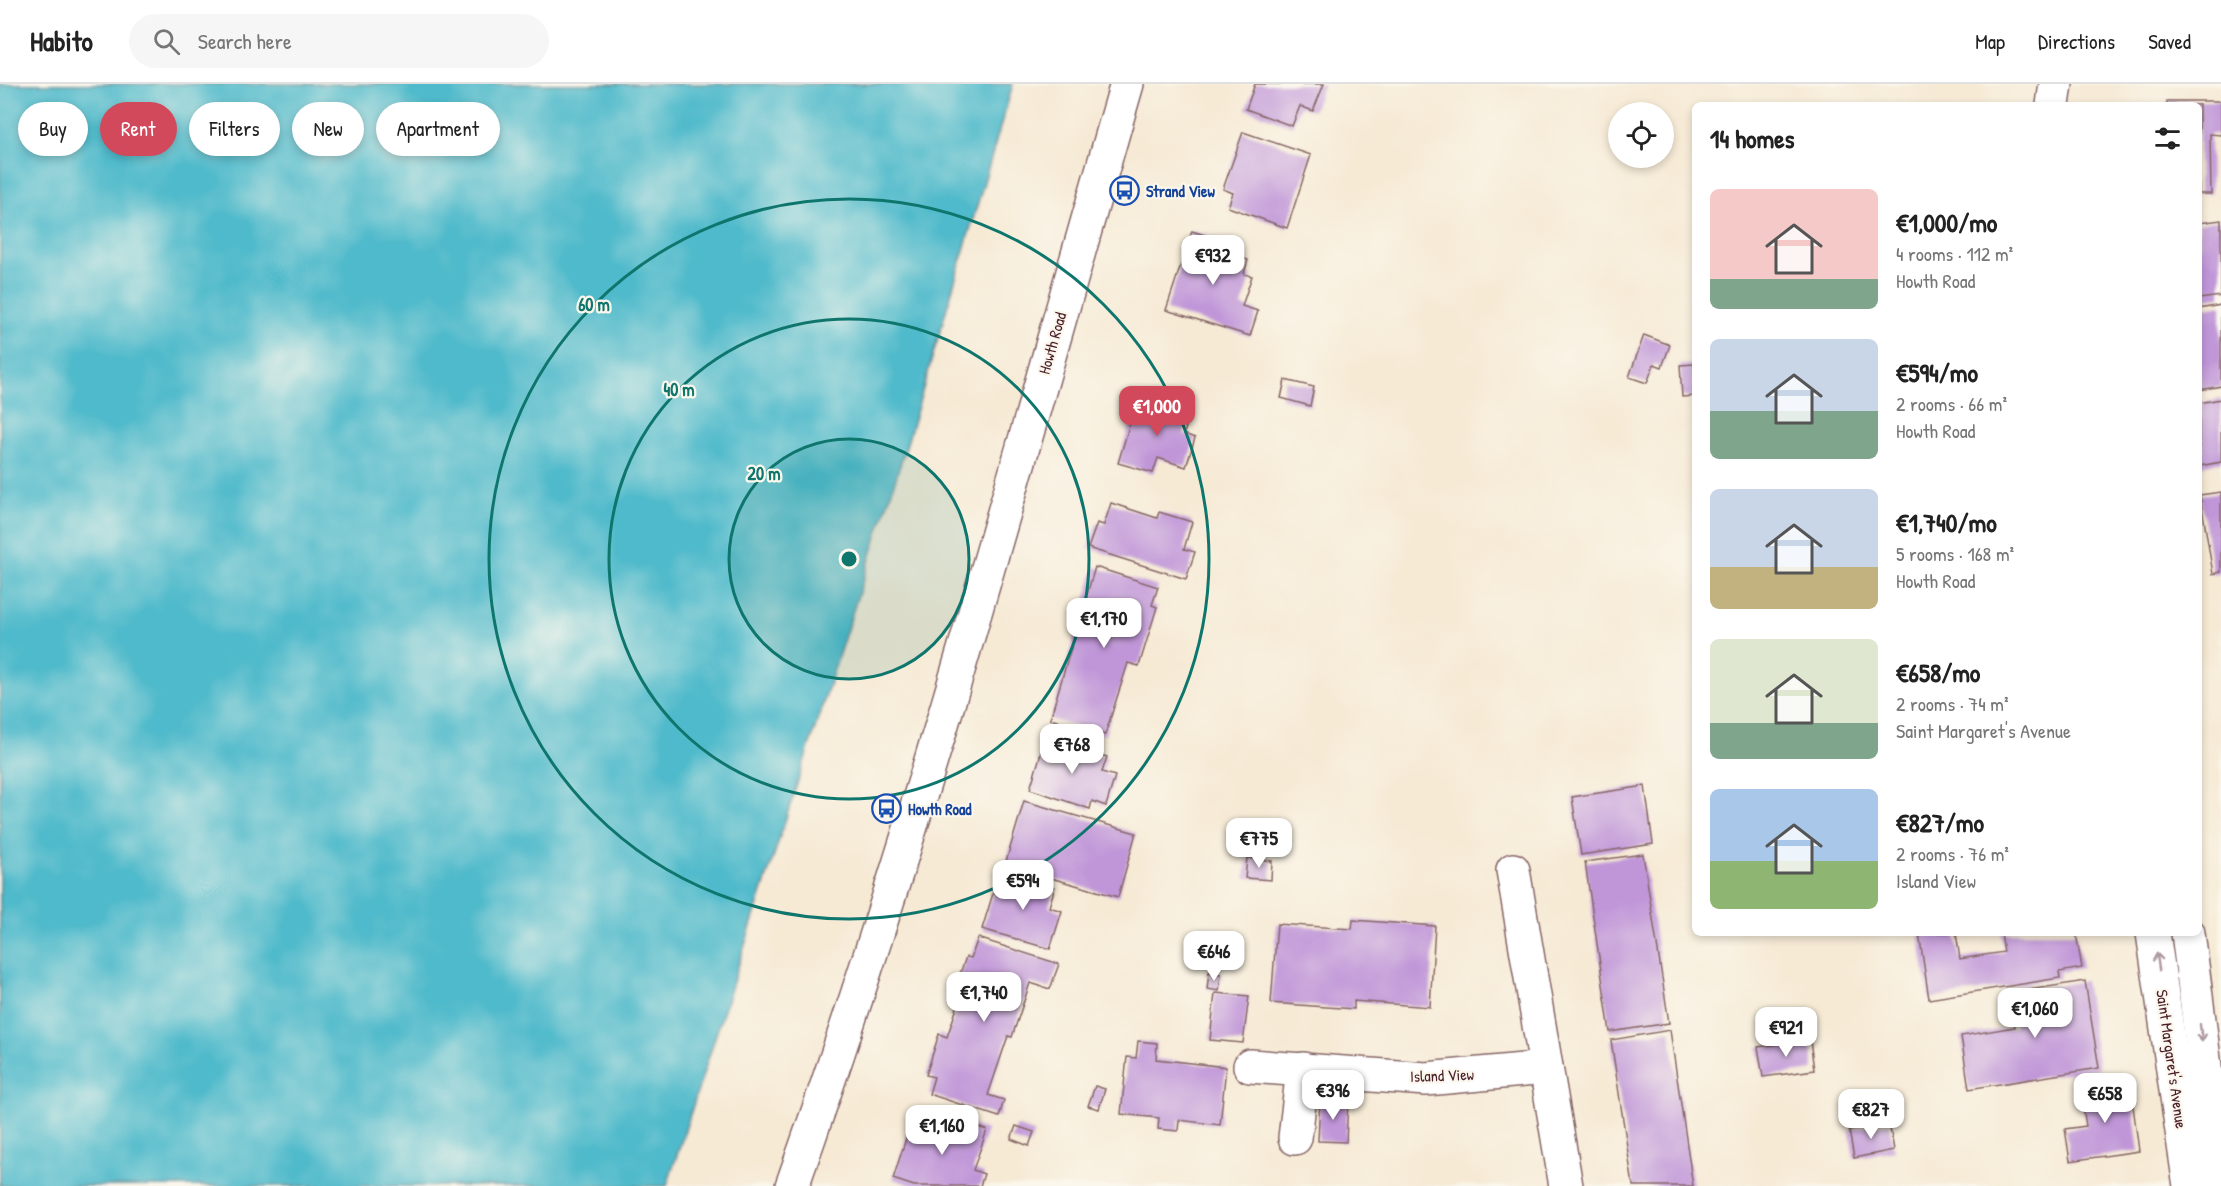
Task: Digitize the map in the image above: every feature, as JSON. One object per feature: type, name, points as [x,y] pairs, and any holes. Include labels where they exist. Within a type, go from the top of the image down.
[{"type":"street","name":"Howth Road","points":[[792,1186],[837,1059],[918,807],[1127,84]]},
{"type":"street","points":[[2054,102],[2055,84]]},
{"type":"street","points":[[1513,870],[1566,1186]]},
{"type":"street","name":"Saint Margaret's Avenue","points":[[2153,936],[2190,1186]]},
{"type":"street","name":"Saint Margaret's Avenue","points":[[2188,936],[2220,1186]]},
{"type":"street","name":"Island View","points":[[1250,1066],[1426,1079],[1546,1068]]},
{"type":"street","points":[[1295,1138],[1303,1070]]},
{"type":"water","points":[[0,84],[1013,84],[905,450],[667,1186],[0,1186]]},
{"type":"building","points":[[1255,84],[1324,84],[1313,111],[1300,106],[1292,126],[1246,109]]},
{"type":"building","points":[[2221,101],[2221,135],[2210,134],[2211,194],[2202,194],[2202,102],[2167,102]]},
{"type":"building","points":[[1243,132],[1311,155],[1287,228],[1228,207],[1233,193],[1223,189]]},
{"type":"building","points":[[2221,220],[2221,296],[2202,299],[2202,223]]},
{"type":"building","points":[[1192,231],[1230,243],[1227,253],[1248,260],[1244,274],[1252,276],[1242,306],[1258,311],[1250,336],[1166,310]]},
{"type":"building","points":[[2221,305],[2221,386],[2202,389],[2202,308]]},
{"type":"building","points":[[1644,335],[1670,345],[1662,367],[1654,364],[1647,383],[1629,377]]},
{"type":"building","points":[[1692,364],[1692,396],[1682,397],[1680,365]]},
{"type":"building","points":[[1285,380],[1314,387],[1310,406],[1281,398]]},
{"type":"building","points":[[1157,399],[1191,409],[1184,434],[1195,438],[1186,467],[1158,458],[1153,473],[1118,463],[1136,403],[1154,409]]},
{"type":"building","points":[[2221,399],[2221,462],[2202,465],[2202,402]]},
{"type":"building","points":[[2221,492],[2221,572],[2213,574],[2202,507],[2202,495]]},
{"type":"building","points":[[1111,503],[1157,518],[1159,512],[1192,522],[1184,549],[1195,552],[1186,579],[1088,548],[1097,523],[1104,525]]},
{"type":"building","points":[[1095,567],[1158,587],[1152,605],[1157,607],[1139,666],[1128,663],[1105,735],[1050,719]]},
{"type":"building","points":[[1046,737],[1107,757],[1102,772],[1115,776],[1106,806],[1092,801],[1090,809],[1030,789]]},
{"type":"building","points":[[1645,786],[1653,844],[1581,855],[1572,797]]},
{"type":"building","points":[[1024,801],[1136,833],[1118,897],[1005,865]]},
{"type":"building","points":[[1643,854],[1669,1023],[1610,1032],[1585,862]]},
{"type":"building","points":[[1247,858],[1272,861],[1271,880],[1245,878]]},
{"type":"building","points":[[1000,871],[1055,887],[1049,907],[1062,911],[1050,949],[982,929]]},
{"type":"building","points":[[1353,920],[1435,926],[1430,1007],[1354,1001],[1354,1009],[1271,1003],[1277,924],[1352,929]]},
{"type":"building","points":[[1919,936],[1956,936],[1960,959],[2004,952],[2001,936],[2077,936],[2082,968],[2059,972],[2060,978],[1929,999]]},
{"type":"building","points":[[978,938],[1059,964],[1050,989],[1030,983],[1012,1037],[1008,1036],[988,1095],[1004,1100],[999,1117],[929,1094],[934,1077],[926,1075],[939,1034],[947,1037],[965,984],[957,982],[966,957],[971,958]]},
{"type":"building","points":[[1209,972],[1221,974],[1219,991],[1207,989]]},
{"type":"building","points":[[2085,981],[2099,1068],[1969,1089],[1961,1036],[2015,1027],[2010,993]]},
{"type":"building","points":[[1215,993],[1249,996],[1243,1043],[1210,1040]]},
{"type":"building","points":[[1670,1030],[1693,1186],[1633,1186],[1611,1040]]},
{"type":"building","points":[[1810,1040],[1814,1070],[1763,1077],[1758,1047]]},
{"type":"building","points":[[1138,1041],[1157,1043],[1156,1059],[1226,1067],[1220,1125],[1179,1120],[1178,1131],[1158,1129],[1159,1118],[1121,1114],[1127,1057],[1136,1058]]},
{"type":"building","points":[[2130,1083],[2139,1151],[2070,1161],[2065,1129],[2086,1126],[2080,1089]]},
{"type":"building","points":[[1095,1086],[1105,1089],[1099,1109],[1088,1106]]},
{"type":"building","points":[[1320,1099],[1348,1101],[1346,1142],[1318,1141]]},
{"type":"building","points":[[946,1117],[987,1130],[973,1170],[984,1174],[980,1186],[914,1186],[893,1179],[910,1126],[940,1136]]},
{"type":"building","points":[[1889,1123],[1894,1150],[1854,1158],[1849,1130]]},
{"type":"building","points":[[1016,1126],[1034,1132],[1029,1146],[1011,1139]]},
{"type":"place","name":"Strand View","points":[[1125,191]]},
{"type":"place","name":"Howth Road","points":[[887,809]]}]
